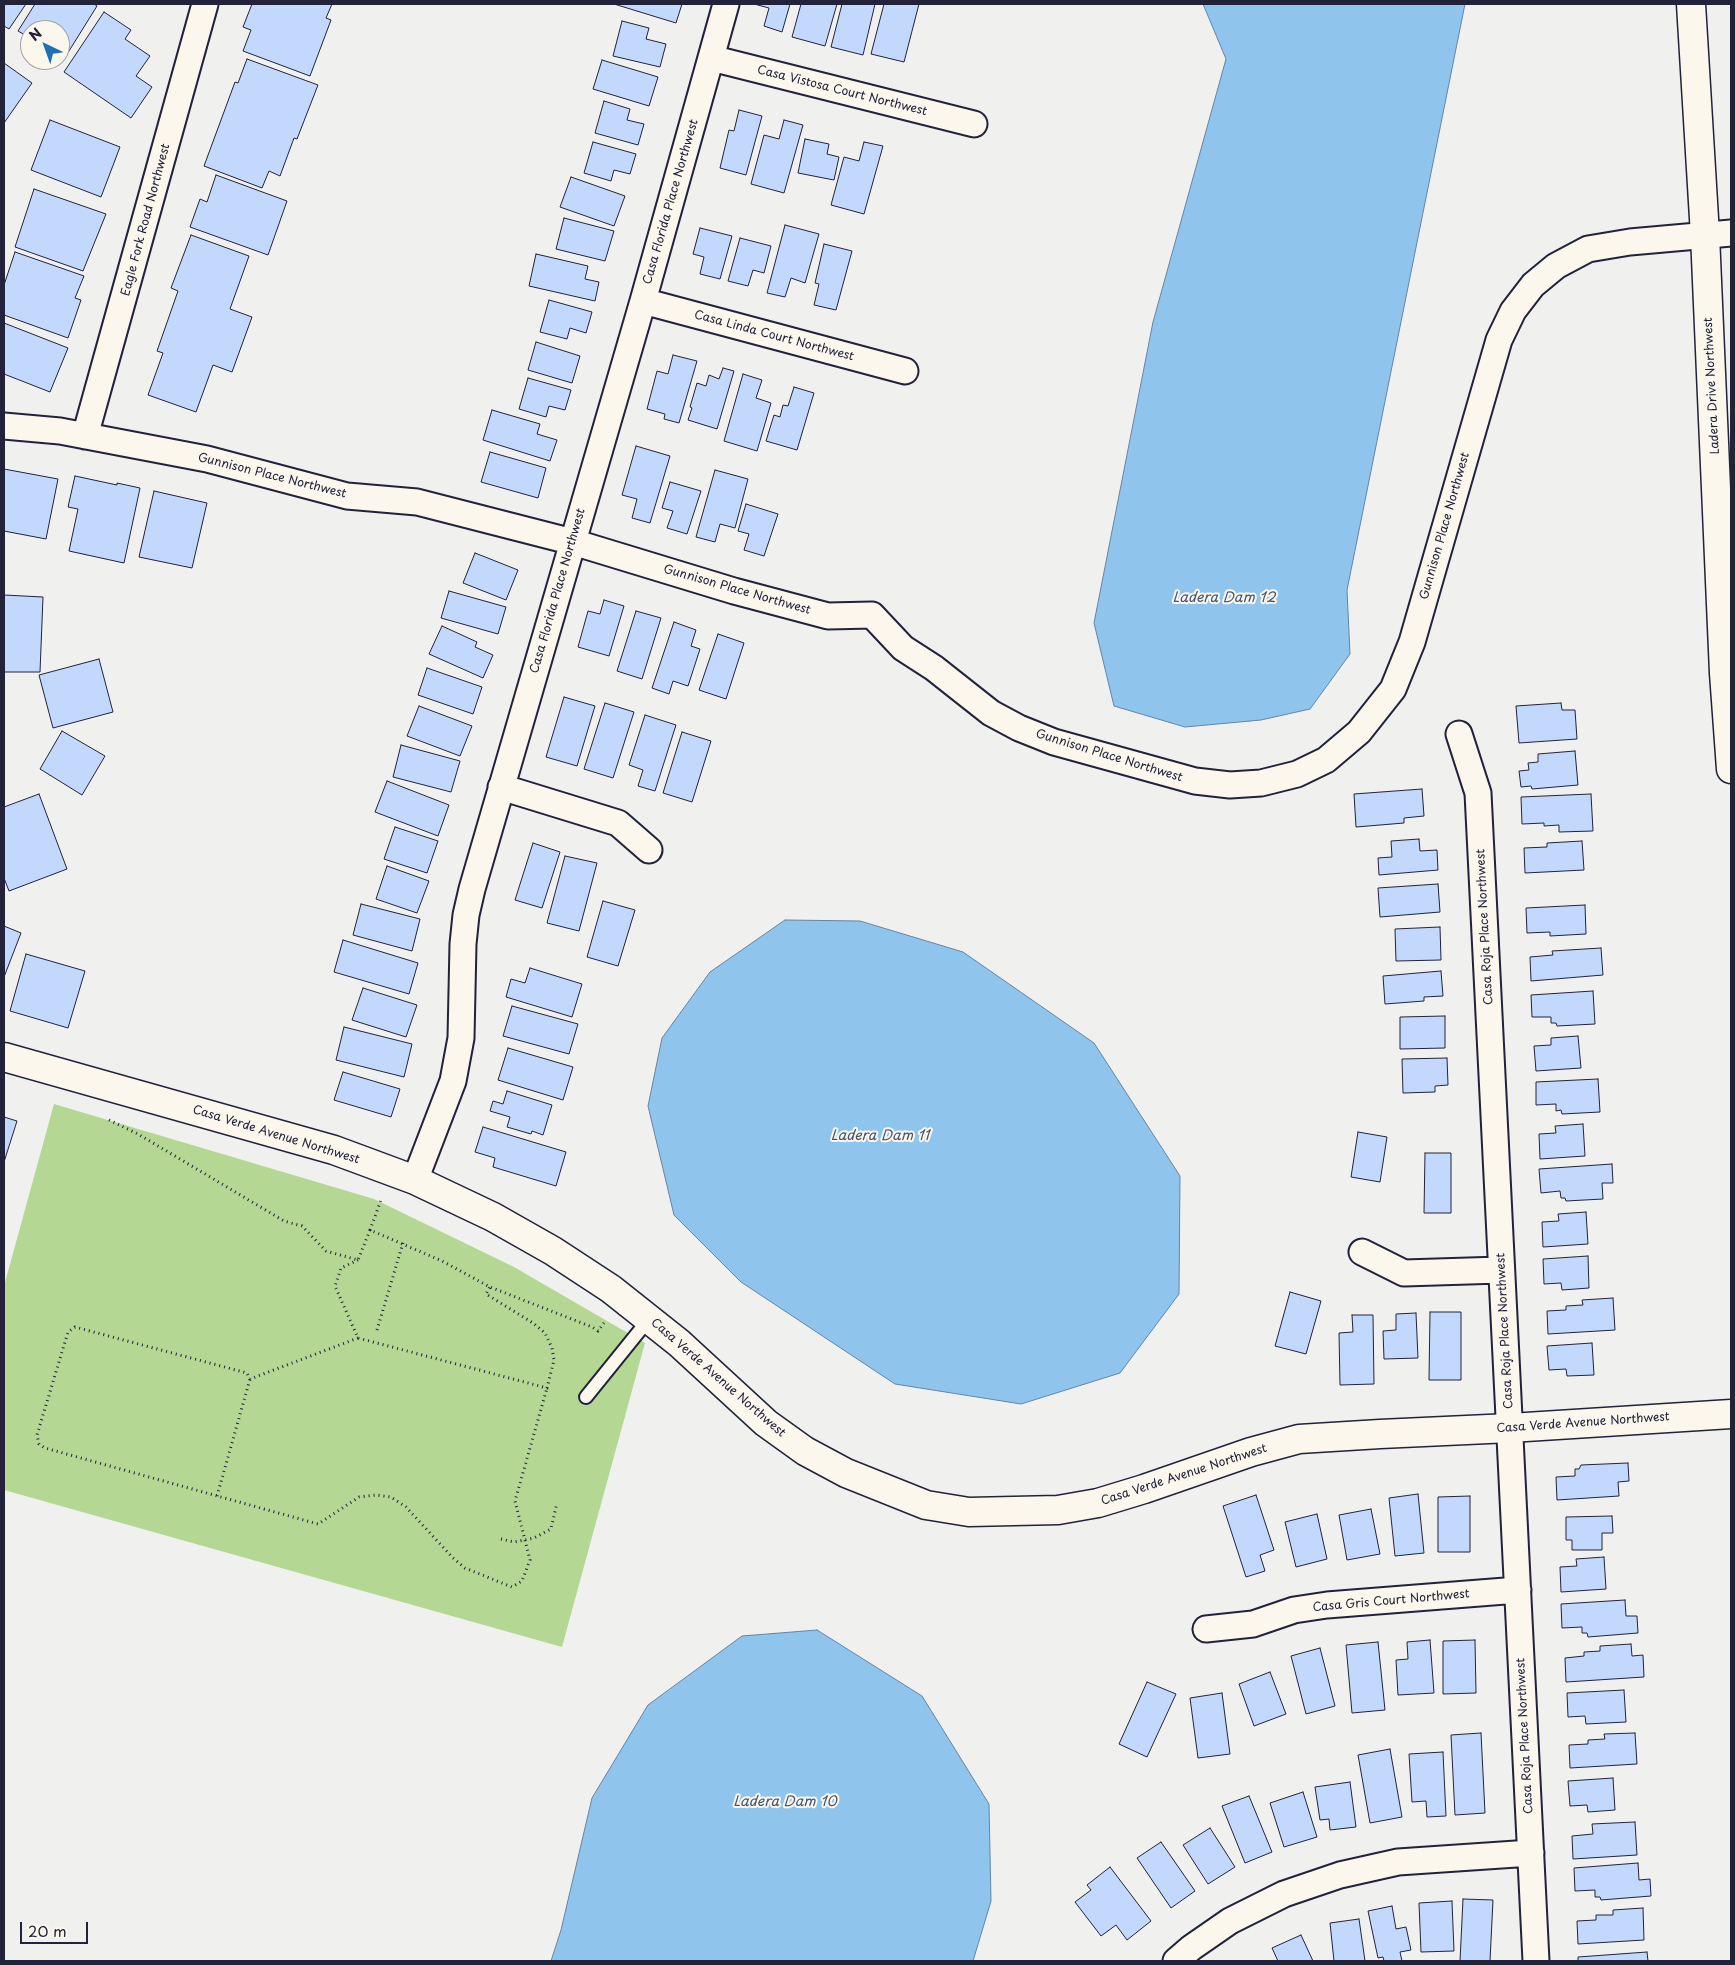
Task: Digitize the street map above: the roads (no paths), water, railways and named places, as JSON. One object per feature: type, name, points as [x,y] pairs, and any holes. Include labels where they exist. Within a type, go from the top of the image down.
[{"type":"street","name":"Casa Florida Place Northwest","points":[[415,1180],[453,1080],[461,1038],[463,944],[466,915],[472,889],[643,301],[726,4]]},
{"type":"street","name":"Ladera Drive Northwest","points":[[1691,4],[1718,234],[1724,663],[1731,769]]},
{"type":"street","name":"Eagle Fork Road Northwest","points":[[86,436],[201,5]]},
{"type":"street","name":"Casa Vistosa Court Northwest","points":[[711,58],[974,124]]},
{"type":"street","name":"Gunnison Place Northwest","points":[[4,426],[60,431],[207,458],[347,496],[417,502],[573,542],[734,591],[828,616],[872,615],[903,648],[934,668],[991,713],[1019,728],[1054,742],[1195,781],[1230,785],[1261,783],[1297,774],[1326,760],[1360,732],[1393,689],[1412,642],[1499,340],[1513,311],[1533,285],[1556,266],[1588,249],[1630,242],[1718,234]]},
{"type":"street","name":"Casa Linda Court Northwest","points":[[643,301],[905,371]]},
{"type":"street","name":"Casa Roja Place Northwest","points":[[1459,734],[1478,792],[1536,1961]]},
{"type":"street","points":[[501,787],[618,823],[648,850]]},
{"type":"street","name":"Casa Verde Avenue Northwest","points":[[4,1057],[334,1150],[415,1180],[493,1217],[554,1251],[611,1290],[679,1343],[766,1423],[804,1450],[846,1473],[926,1505],[969,1512],[1058,1510],[1098,1503],[1251,1452],[1299,1439],[1731,1414]]},
{"type":"street","points":[[1362,1252],[1404,1273],[1501,1270]]},
{"type":"street","name":"Casa Gris Court Northwest","points":[[1206,1629],[1253,1624],[1294,1610],[1328,1605],[1518,1590]]},
{"type":"street","points":[[1176,1961],[1230,1921],[1284,1894],[1340,1875],[1398,1862],[1531,1853]]},
{"type":"lane","points":[[586,1397],[649,1319]]},
{"type":"water","name":"Ladera Dam 12","points":[[1203,4],[1465,4],[1347,590],[1350,654],[1310,709],[1261,720],[1185,727],[1114,706],[1094,623],[1153,322],[1226,59]]},
{"type":"water","name":"Ladera Dam 11","points":[[785,920],[860,921],[963,952],[1094,1043],[1180,1176],[1179,1294],[1120,1373],[1021,1404],[895,1384],[741,1282],[674,1215],[648,1106],[662,1038],[710,972]]},
{"type":"water","name":"Ladera Dam 10","points":[[817,1630],[922,1696],[989,1804],[991,1901],[973,1961],[551,1961],[561,1930],[592,1798],[648,1705],[742,1636]]}]
